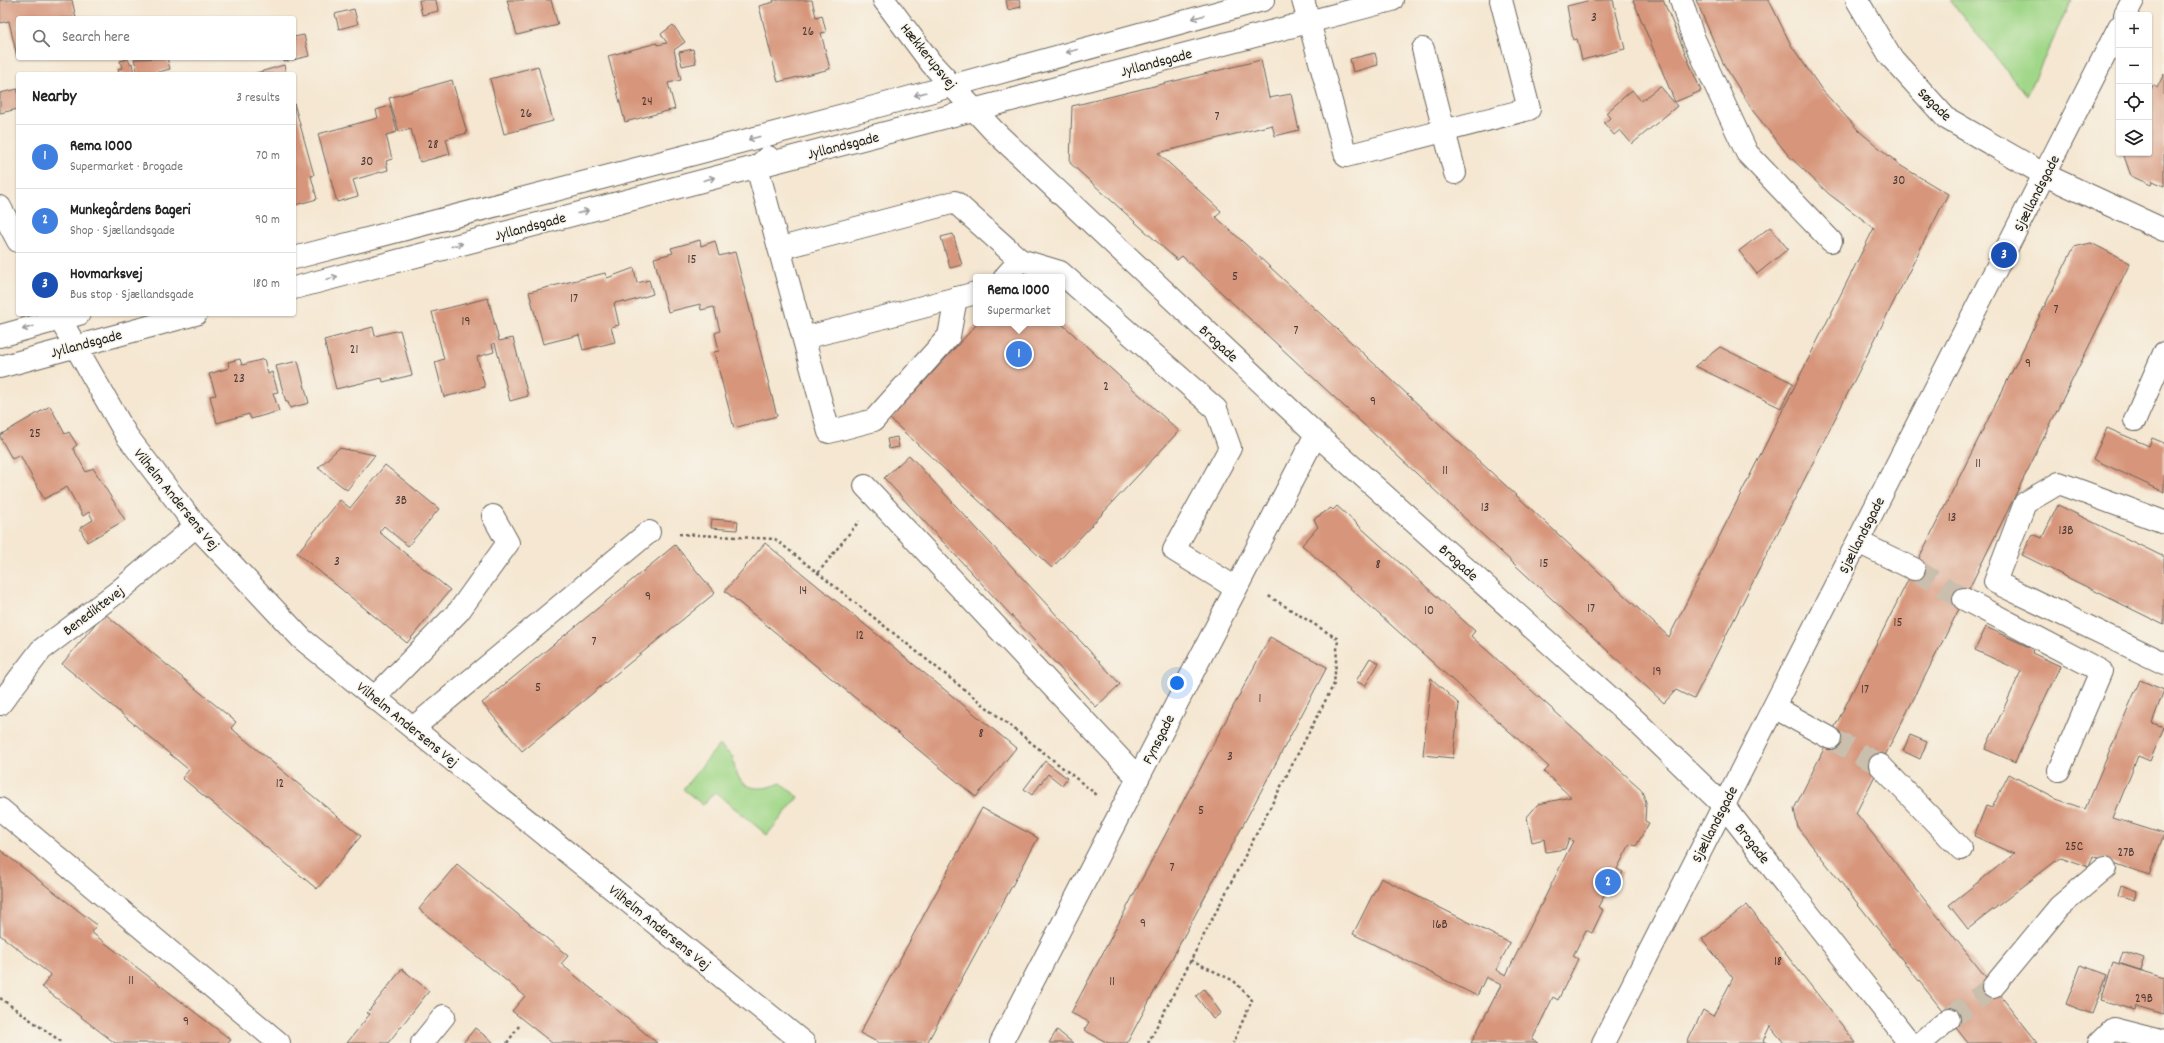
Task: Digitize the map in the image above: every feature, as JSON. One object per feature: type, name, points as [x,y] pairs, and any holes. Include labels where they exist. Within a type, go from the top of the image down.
[{"type":"street","name":"Hækkerupsvej","points":[[884,0],[931,63],[974,111]]},
{"type":"street","name":"Jyllandsgade","points":[[296,257],[804,125],[1262,0]]},
{"type":"street","points":[[1304,0],[1346,156],[1529,109],[1501,0]]},
{"type":"street","name":"Jyllandsgade","points":[[296,287],[974,111],[1310,20],[1392,0]]},
{"type":"street","points":[[1681,0],[1693,37],[1747,153],[1831,241]]},
{"type":"street","name":"Søgade","points":[[1857,0],[1890,56],[1946,118],[2045,175],[2164,230]]},
{"type":"street","points":[[2127,12],[2133,0]]},
{"type":"street","name":"Sjællandsgade","points":[[1603,1043],[2116,33]]},
{"type":"street","points":[[1423,49],[1455,173]]},
{"type":"street","name":"Brogade","points":[[974,111],[1316,434],[1636,720],[1724,806],[1910,1043]]},
{"type":"street","points":[[804,125],[757,167],[781,248],[829,432],[874,420],[949,336],[966,295]]},
{"type":"street","points":[[781,248],[955,202],[1020,260],[1062,274]]},
{"type":"street","points":[[0,207],[16,237]]},
{"type":"street","points":[[1008,274],[1020,260]]},
{"type":"street","points":[[1065,276],[1216,409],[1230,448],[1174,550],[1238,584]]},
{"type":"street","points":[[804,338],[966,295]]},
{"type":"street","name":"Jyllandsgade","points":[[0,336],[65,316]]},
{"type":"street","name":"Vilhelm Andersens Vej","points":[[65,316],[74,346],[127,436],[196,526],[302,639],[804,1043]]},
{"type":"street","name":"Jyllandsgade","points":[[0,367],[188,316]]},
{"type":"street","points":[[2135,420],[2164,353]]},
{"type":"street","name":"Fynsgade","points":[[1001,1043],[1316,434]]},
{"type":"street","points":[[2059,770],[2101,671],[1974,604],[1995,582],[2025,503],[2059,483],[2164,522]]},
{"type":"street","points":[[871,493],[1138,778]]},
{"type":"street","points":[[374,698],[459,611],[508,543],[493,516]]},
{"type":"street","name":"Benediktevej","points":[[0,704],[41,650],[120,590],[196,526]]},
{"type":"street","points":[[413,728],[649,532]]},
{"type":"street","points":[[1858,542],[1914,569]]},
{"type":"street","points":[[1995,582],[2164,663]]},
{"type":"street","points":[[1774,707],[1830,738]]},
{"type":"street","points":[[1880,765],[1961,849]]},
{"type":"street","points":[[0,809],[279,1043]]},
{"type":"street","points":[[1994,987],[2059,907],[2105,868]]},
{"type":"street","points":[[422,1043],[444,1016]]},
{"type":"street","points":[[1921,1043],[1949,1019]]},
{"type":"street","points":[[2099,1043],[2113,1029],[2164,1042]]},
{"type":"path","points":[[818,573],[871,493]]},
{"type":"path","points":[[649,532],[775,539],[1120,813]]},
{"type":"path","points":[[1148,1043],[1334,684],[1338,639],[1238,584]]},
{"type":"path","points":[[1191,960],[1234,981],[1252,1000],[1233,1043]]},
{"type":"path","points":[[0,998],[63,1043]]},
{"type":"path","points":[[507,1043],[519,1026]]},
{"type":"green space","points":[[1950,0],[2071,0],[2027,96]]},
{"type":"green space","points":[[719,745],[733,757],[738,776],[742,782],[748,786],[763,788],[781,783],[798,797],[767,835],[715,792],[703,805],[683,789]]},
{"type":"building","points":[[0,0],[72,0],[76,16],[16,16],[16,52],[9,21],[0,23]]},
{"type":"building","points":[[419,0],[436,0],[438,11],[422,15]]},
{"type":"building","points":[[507,0],[551,0],[558,25],[517,35]]},
{"type":"building","points":[[773,0],[812,0],[816,17],[822,15],[826,32],[821,33],[830,69],[778,82],[759,6],[774,2]]},
{"type":"building","points":[[1006,0],[1019,0],[1021,7],[1008,10]]},
{"type":"building","points":[[1591,0],[1613,0],[1625,49],[1582,60],[1577,39],[1573,40],[1567,6]]},
{"type":"building","points":[[1633,0],[1663,0],[1701,91],[1675,102]]},
{"type":"building","points":[[1696,0],[1769,0],[1791,45],[1822,90],[1859,131],[1901,166],[1948,194],[1694,699],[1676,690],[1664,703],[1182,256],[1177,260],[1070,163],[1072,106],[1261,60],[1269,98],[1291,94],[1299,130],[1275,136],[1272,125],[1158,153],[1221,211],[1216,217],[1669,637],[1874,228],[1829,194],[1788,155],[1753,111],[1723,63]]},
{"type":"building","points":[[354,9],[358,24],[339,29],[335,14]]},
{"type":"building","points":[[673,25],[685,42],[674,50],[681,80],[668,83],[675,109],[625,122],[608,56],[657,43],[657,45],[667,43],[661,34]]},
{"type":"building","points":[[304,35],[309,56],[296,59],[296,37]]},
{"type":"building","points":[[693,49],[696,63],[682,66],[679,52]]},
{"type":"building","points":[[1375,53],[1378,65],[1353,72],[1350,59]]},
{"type":"building","points":[[128,60],[130,64],[132,63],[134,72],[119,72],[118,69],[122,68],[120,61]]},
{"type":"building","points":[[134,60],[168,60],[170,69],[159,72],[137,72]]},
{"type":"building","points":[[284,65],[286,72],[260,72]]},
{"type":"building","points":[[538,66],[553,121],[504,134],[490,79]]},
{"type":"building","points":[[2164,74],[2164,186],[2153,181],[2151,185],[2131,176],[2124,156],[2152,156],[2152,87],[2153,85],[2157,88]]},
{"type":"building","points":[[452,80],[467,133],[446,139],[450,154],[420,162],[411,129],[399,132],[389,98]]},
{"type":"building","points":[[1660,86],[1677,106],[1632,144],[1620,130],[1614,135],[1604,123],[1610,118],[1606,113],[1632,90],[1641,101]]},
{"type":"building","points":[[16,89],[16,109],[0,113],[0,93]]},
{"type":"building","points":[[390,106],[397,132],[386,135],[392,159],[386,161],[388,170],[353,180],[358,196],[337,202],[318,134],[378,118],[376,110]]},
{"type":"building","points":[[296,110],[314,175],[311,176],[317,199],[296,205]]},
{"type":"building","points":[[1770,227],[1788,249],[1757,274],[1739,251]]},
{"type":"building","points":[[953,234],[962,265],[950,268],[941,237]]},
{"type":"building","points":[[700,240],[701,246],[715,241],[719,256],[735,252],[777,416],[734,428],[714,352],[719,351],[715,333],[720,331],[714,307],[701,310],[700,304],[668,312],[654,258],[673,253],[671,248]]},
{"type":"building","points":[[2091,243],[2130,263],[1964,599],[1856,813],[2038,1043],[1968,1043],[1798,828],[1794,809],[2074,247]]},
{"type":"building","points":[[634,268],[637,283],[649,280],[653,294],[625,303],[624,301],[614,303],[619,325],[611,327],[615,342],[583,350],[579,335],[543,344],[529,292],[605,273],[607,278]]},
{"type":"building","points":[[488,298],[499,341],[513,338],[528,396],[510,401],[495,343],[492,344],[494,352],[477,357],[485,387],[444,397],[435,362],[444,359],[432,312]]},
{"type":"building","points":[[975,326],[1064,326],[1179,431],[1052,568],[890,419]]},
{"type":"building","points":[[373,327],[375,336],[400,330],[412,375],[383,382],[382,378],[336,389],[324,340]]},
{"type":"building","points":[[1720,347],[1793,383],[1781,408],[1695,366]]},
{"type":"building","points":[[240,359],[242,365],[264,359],[268,374],[272,372],[278,392],[273,393],[279,411],[251,419],[249,414],[217,423],[210,396],[216,395],[209,374],[229,368],[228,362]]},
{"type":"building","points":[[298,361],[309,403],[290,408],[288,402],[286,402],[276,366]]},
{"type":"building","points":[[50,406],[65,434],[69,432],[77,445],[73,448],[86,472],[93,468],[125,520],[87,542],[80,528],[93,520],[89,512],[83,516],[67,487],[44,499],[20,455],[12,459],[0,437],[0,435]]},
{"type":"building","points":[[2107,428],[2149,446],[2152,438],[2164,443],[2164,492],[2093,459]]},
{"type":"building","points":[[897,437],[899,447],[889,449],[887,439]]},
{"type":"building","points":[[339,448],[375,455],[347,490],[318,468]]},
{"type":"building","points":[[909,455],[1120,684],[1096,707],[884,478]]},
{"type":"building","points":[[385,465],[439,509],[408,546],[384,526],[379,532],[450,590],[407,643],[297,553],[340,500],[350,508]]},
{"type":"building","points":[[2058,505],[2164,557],[2164,625],[2022,555],[2033,534],[2042,538]]},
{"type":"building","points":[[1337,506],[1475,631],[1471,636],[1641,789],[1646,802],[1645,821],[1649,823],[1636,846],[1630,844],[1617,869],[1623,872],[1611,895],[1606,892],[1598,907],[1603,910],[1592,933],[1586,930],[1573,956],[1578,959],[1558,1000],[1553,997],[1532,1040],[1539,1043],[1471,1043],[1501,985],[1486,977],[1477,996],[1353,934],[1381,878],[1510,943],[1496,970],[1506,975],[1573,841],[1569,839],[1565,849],[1546,852],[1544,839],[1532,842],[1527,817],[1538,804],[1571,797],[1544,772],[1549,767],[1302,545],[1318,527],[1314,519],[1331,508],[1333,510]]},
{"type":"building","points":[[712,519],[738,521],[737,530],[711,528]]},
{"type":"building","points":[[765,543],[1016,748],[976,797],[725,591]]},
{"type":"building","points":[[675,545],[715,593],[522,751],[482,703]]},
{"type":"building","points":[[104,613],[236,722],[231,728],[361,836],[317,889],[182,778],[189,770],[62,664]]},
{"type":"building","points":[[1986,627],[2033,649],[2032,653],[2060,666],[2015,762],[1985,749],[2021,671],[1975,650]]},
{"type":"building","points":[[1270,637],[1327,667],[1127,1043],[1108,1043],[1084,1030],[1089,1022],[1071,1013]]},
{"type":"building","points":[[1370,658],[1379,663],[1365,686],[1356,681]]},
{"type":"building","points":[[1431,678],[1459,704],[1453,758],[1423,755]]},
{"type":"building","points":[[2140,680],[2164,690],[2152,723],[2164,727],[2150,761],[2138,756],[2113,818],[2164,834],[2149,875],[2093,856],[2089,867],[2061,857],[1968,929],[1949,905],[2014,854],[1974,836],[1986,806],[1992,808],[2009,774],[2056,799],[2085,809]]},
{"type":"building","points":[[1910,735],[1927,742],[1920,759],[1903,751]]},
{"type":"building","points":[[1045,761],[1067,778],[1062,785],[1048,774],[1032,795],[1024,789]]},
{"type":"building","points":[[982,808],[1038,838],[927,1043],[879,1043],[860,1033]]},
{"type":"building","points":[[0,850],[97,925],[91,932],[231,1040],[228,1043],[115,1043],[42,987],[51,975],[0,935]]},
{"type":"building","points":[[457,864],[568,956],[561,964],[657,1043],[552,1043],[512,1011],[525,996],[419,909]]},
{"type":"building","points":[[2121,885],[2137,891],[2134,900],[2118,895]]},
{"type":"building","points":[[1747,905],[1856,1043],[1784,1043],[1770,1026],[1763,1041],[1767,1043],[1687,1043],[1703,1010],[1713,1016],[1733,978],[1702,939]]},
{"type":"building","points":[[2123,951],[2144,958],[2140,970],[2119,963]]},
{"type":"building","points":[[2113,962],[2164,978],[2164,1014],[2136,1006],[2135,1010],[2101,1000]]},
{"type":"building","points":[[2081,965],[2107,975],[2092,1014],[2066,1004]]},
{"type":"building","points":[[402,969],[429,991],[388,1043],[347,1043],[370,1014],[367,1013]]},
{"type":"building","points":[[1204,989],[1221,1013],[1213,1019],[1196,996]]},
{"type":"building","points":[[475,1028],[494,1043],[463,1043]]},
{"type":"building","points":[[1057,1030],[1073,1043],[1049,1043]]},
{"type":"tunnel","points":[[1914,569],[1964,599]]},
{"type":"tunnel","points":[[1830,738],[1880,765]]},
{"type":"tunnel","points":[[1949,1019],[1993,987]]},
{"type":"place","name":"Hovmarksvej","points":[[2004,255]]},
{"type":"place","name":"Rema 1000","points":[[1019,354]]},
{"type":"place","name":"Munkegårdens Bageri","points":[[1608,882]]}]
